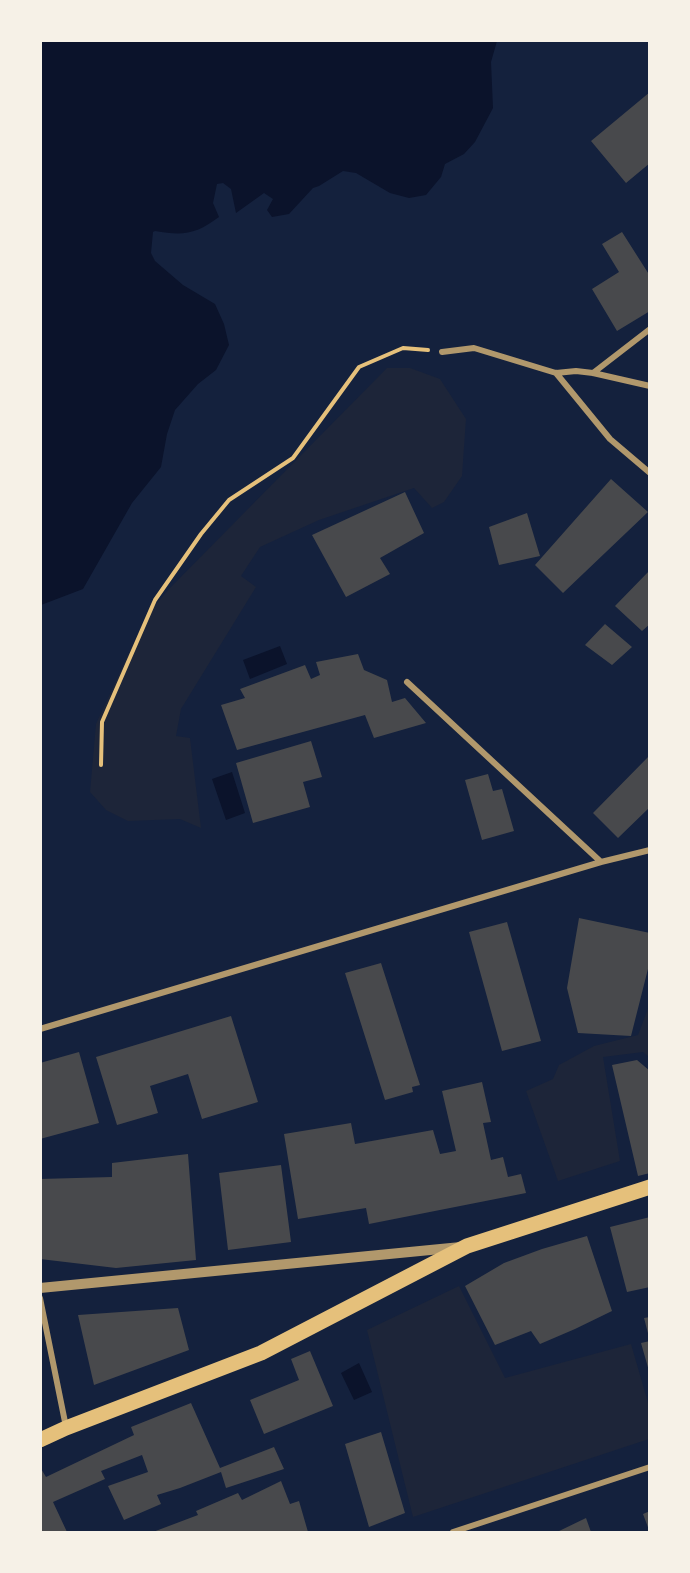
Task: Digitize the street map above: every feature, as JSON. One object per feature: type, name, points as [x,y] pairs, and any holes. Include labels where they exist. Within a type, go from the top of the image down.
[{"type":"main road","points":[[40,1440],[261,1353],[467,1246],[650,1187]]},
{"type":"street","points":[[593,373],[650,329]]},
{"type":"street","points":[[442,352],[474,348],[556,373],[576,371],[593,373],[650,386]]},
{"type":"street","points":[[556,373],[610,439],[650,473]]},
{"type":"street","points":[[407,682],[601,862]]},
{"type":"street","points":[[40,1029],[601,862],[650,850]]},
{"type":"street","points":[[40,1288],[467,1246]]},
{"type":"street","points":[[40,1298],[66,1428]]},
{"type":"street","points":[[453,1533],[650,1467]]},
{"type":"path","points":[[101,765],[102,722],[155,600],[229,500],[293,458],[359,368],[403,348],[442,352]]},
{"type":"shaded area","points":[[41,40],[497,41],[491,62],[493,108],[475,142],[464,154],[445,164],[441,177],[426,195],[409,198],[390,193],[356,173],[343,171],[313,188],[289,214],[272,217],[267,210],[273,199],[264,193],[236,213],[231,189],[223,183],[217,184],[213,203],[219,217],[189,232],[153,232],[151,253],[155,261],[183,285],[215,304],[224,324],[229,345],[216,370],[198,384],[175,410],[167,434],[161,467],[132,503],[83,589],[41,605]]},
{"type":"shaded area","points":[[387,368],[410,368],[440,379],[466,419],[462,476],[444,502],[432,508],[414,488],[319,520],[260,547],[241,576],[256,587],[181,709],[176,736],[190,738],[201,828],[180,819],[128,821],[106,810],[90,792],[96,724],[146,616],[169,589]]},
{"type":"shaded area","points":[[280,646],[287,664],[250,679],[243,660]]},
{"type":"shaded area","points":[[232,772],[245,813],[226,820],[212,779]]},
{"type":"shaded area","points":[[649,1006],[649,1057],[643,1052],[603,1057],[620,1161],[558,1181],[526,1091],[553,1079],[559,1065],[594,1046],[638,1035]]},
{"type":"shaded area","points":[[459,1286],[505,1378],[631,1344],[649,1406],[649,1439],[413,1517],[367,1330]]},
{"type":"shaded area","points":[[359,1363],[372,1392],[354,1400],[341,1373]]},
{"type":"building","points":[[650,92],[650,163],[626,183],[591,141]]},
{"type":"building","points":[[622,232],[650,276],[650,311],[617,331],[592,289],[619,272],[602,244]]},
{"type":"building","points":[[611,479],[648,512],[563,593],[535,565]]},
{"type":"building","points":[[405,492],[424,533],[380,558],[390,574],[346,597],[312,535]]},
{"type":"building","points":[[527,513],[540,556],[499,565],[489,527]]},
{"type":"building","points":[[650,570],[650,624],[642,631],[615,606]]},
{"type":"building","points":[[605,624],[632,647],[612,665],[585,645]]},
{"type":"building","points":[[358,654],[364,670],[387,680],[392,702],[405,698],[426,723],[374,738],[365,715],[237,750],[221,705],[245,698],[240,689],[305,665],[311,679],[320,675],[316,662]]},
{"type":"building","points":[[311,741],[322,777],[303,782],[310,807],[253,823],[236,763]]},
{"type":"building","points":[[650,755],[650,807],[618,838],[593,813]]},
{"type":"building","points":[[488,774],[493,791],[502,789],[514,831],[482,840],[465,780]]},
{"type":"building","points":[[579,918],[650,933],[650,961],[631,1036],[578,1033],[567,988]]},
{"type":"building","points":[[507,922],[541,1041],[502,1051],[469,932]]},
{"type":"building","points":[[381,963],[420,1085],[412,1087],[413,1092],[385,1100],[345,973]]},
{"type":"building","points":[[231,1016],[258,1102],[202,1119],[188,1074],[150,1086],[158,1113],[117,1125],[96,1057]]},
{"type":"building","points":[[79,1052],[99,1123],[40,1139],[40,1063]]},
{"type":"building","points":[[637,1060],[650,1071],[650,1173],[638,1176],[612,1065]]},
{"type":"building","points":[[482,1082],[491,1122],[483,1123],[491,1160],[503,1157],[508,1177],[521,1174],[526,1193],[369,1224],[366,1208],[298,1219],[284,1134],[351,1123],[355,1144],[433,1130],[440,1154],[456,1151],[442,1091]]},
{"type":"building","points":[[188,1154],[196,1260],[116,1268],[40,1259],[40,1179],[112,1177],[112,1163]]},
{"type":"building","points":[[281,1165],[291,1242],[228,1250],[219,1173]]},
{"type":"building","points":[[650,1217],[650,1287],[627,1292],[610,1227]]},
{"type":"building","points":[[587,1236],[612,1311],[540,1344],[531,1331],[495,1345],[465,1286],[504,1263]]},
{"type":"building","points":[[178,1308],[189,1350],[94,1385],[78,1315]]},
{"type":"building","points":[[650,1317],[650,1337],[649,1337],[644,1318]]},
{"type":"building","points":[[650,1341],[650,1371],[649,1371],[641,1343]]},
{"type":"building","points":[[310,1351],[333,1406],[264,1434],[250,1400],[299,1380],[291,1359]]},
{"type":"building","points":[[191,1403],[220,1468],[274,1447],[284,1469],[226,1488],[221,1472],[157,1495],[161,1504],[124,1520],[108,1486],[148,1472],[142,1455],[101,1471],[105,1479],[53,1502],[67,1532],[40,1532],[40,1467],[46,1477],[134,1435],[131,1427]]},
{"type":"building","points":[[381,1432],[405,1513],[369,1527],[345,1444]]},
{"type":"building","points":[[281,1481],[290,1504],[299,1501],[308,1532],[153,1532],[198,1515],[196,1511],[238,1493],[242,1500]]},
{"type":"building","points":[[650,1511],[650,1530],[649,1530],[643,1514]]},
{"type":"building","points":[[586,1518],[591,1532],[557,1532]]}]
